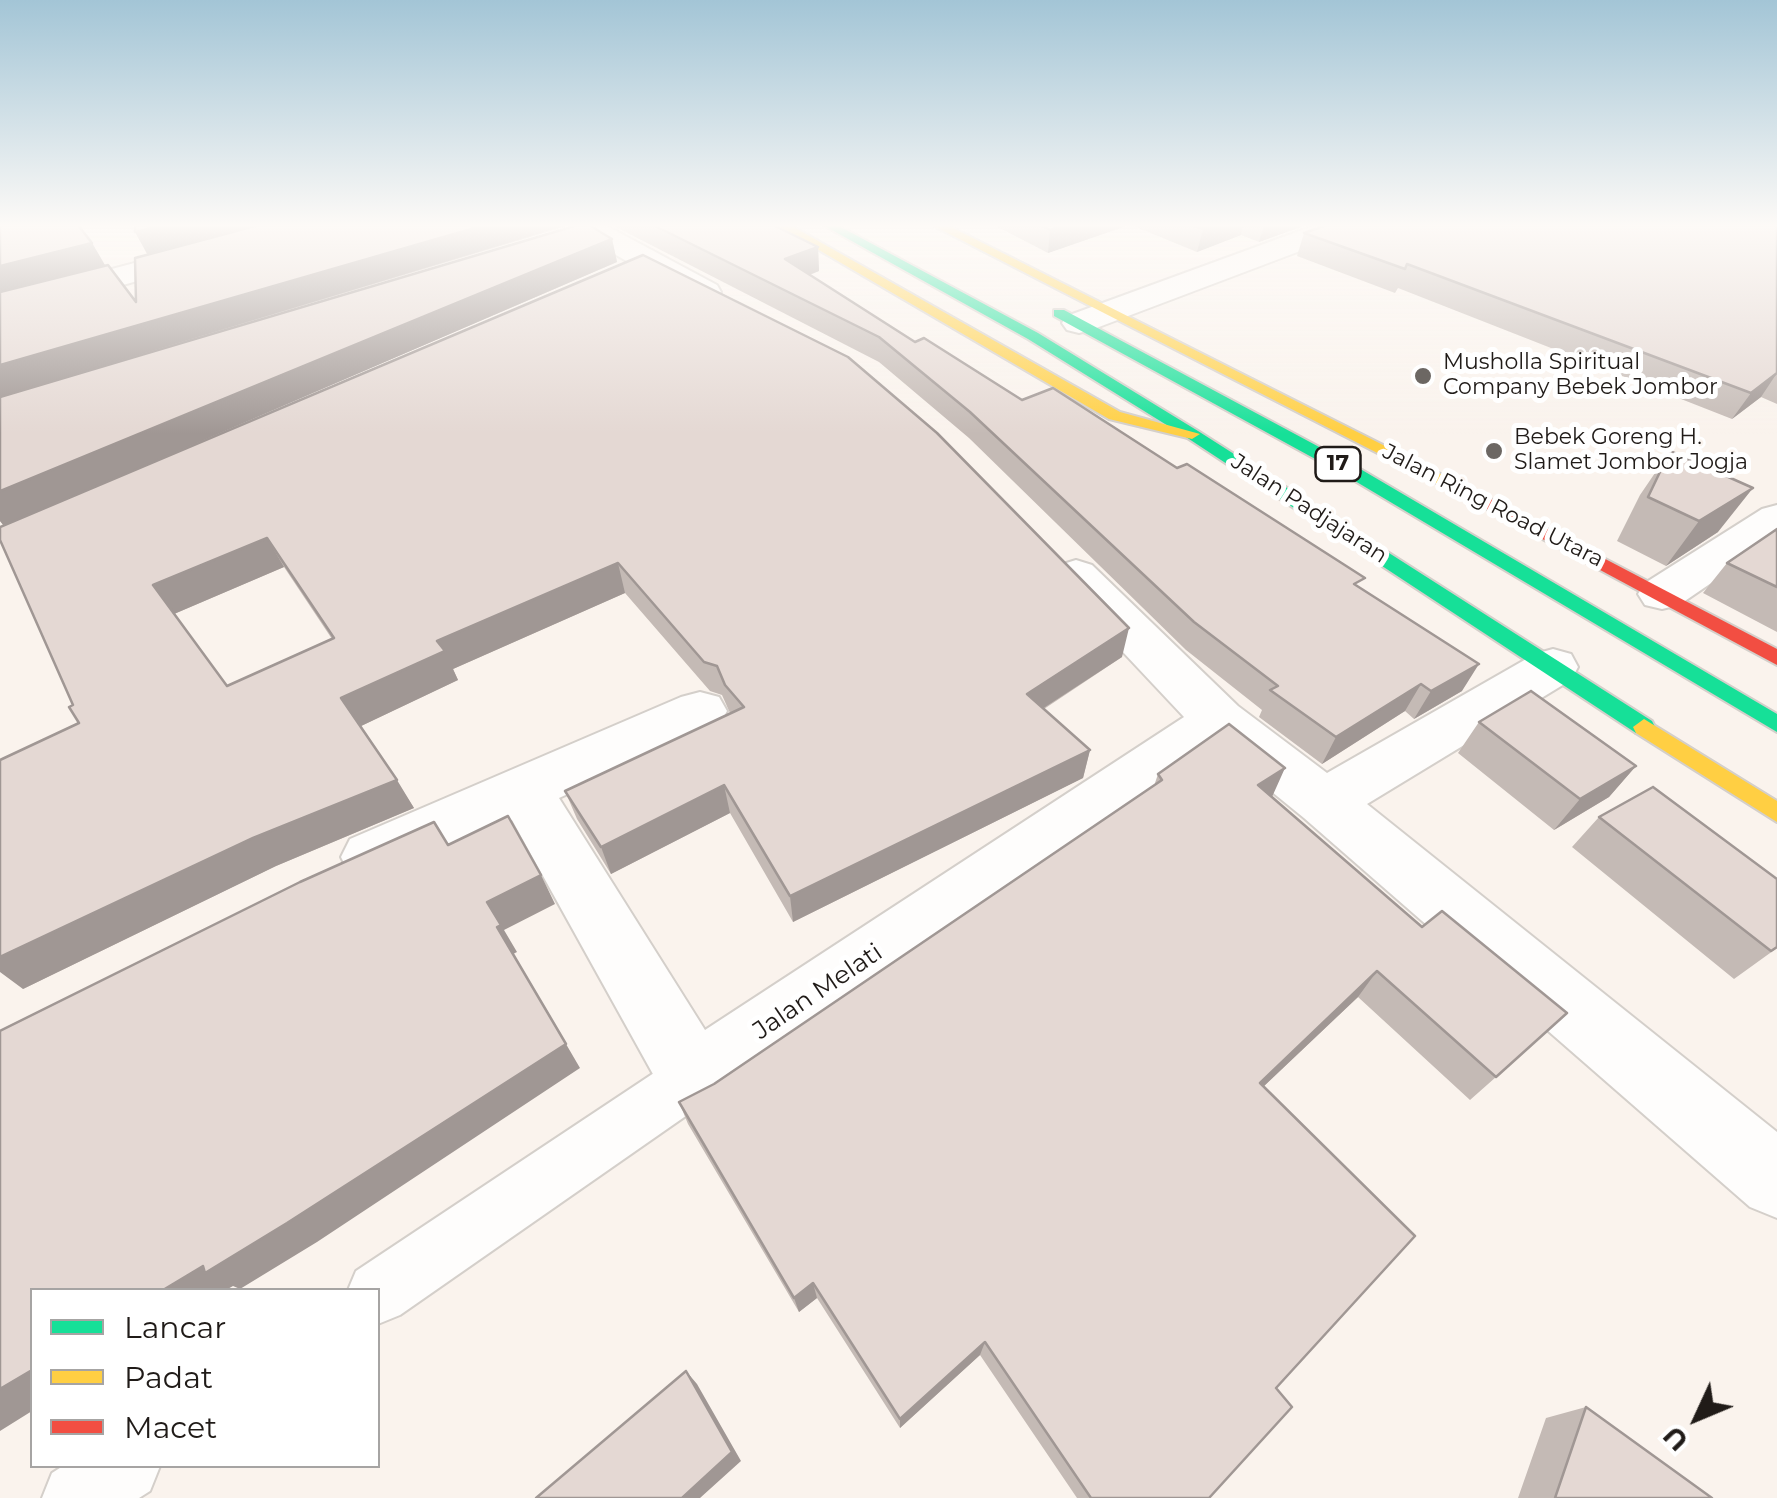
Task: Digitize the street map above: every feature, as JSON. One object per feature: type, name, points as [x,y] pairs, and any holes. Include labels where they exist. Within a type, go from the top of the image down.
[{"type":"main road","points":[[904,295],[1114,416],[1192,434]]},
{"type":"main road","name":"Jalan Padjajaran","points":[[957,295],[1033,336],[1192,434],[1777,813]]},
{"type":"main road","name":"Jalan Ring Road Utara","points":[[1074,295],[1115,312],[1662,594],[1777,658]]},
{"type":"main road","name":"Jalan Padjajaran","points":[[1044,306],[1356,474],[1777,724]]},
{"type":"street","points":[[0,310],[55,295]]},
{"type":"street","points":[[710,295],[732,306]]},
{"type":"street","points":[[1079,324],[1160,295]]},
{"type":"street","points":[[1662,594],[1777,518]]},
{"type":"street","points":[[1045,544],[1219,720],[1324,802],[1777,1180]]},
{"type":"street","points":[[1324,802],[1553,667]]},
{"type":"street","points":[[318,881],[700,710]]},
{"type":"street","name":"Jalan Melati","points":[[694,1078],[1219,720]]},
{"type":"street","points":[[524,789],[694,1078]]},
{"type":"lane","points":[[380,1293],[694,1078]]},
{"type":"lane","points":[[77,1498],[122,1468]]},
{"type":"building","points":[[0,295],[131,295],[136,302],[136,295],[243,295],[0,365]]},
{"type":"building","points":[[343,295],[476,295],[0,491],[0,397]]},
{"type":"building","points":[[549,295],[723,295],[848,357],[937,433],[1129,628],[1027,694],[1090,750],[790,896],[724,785],[601,847],[565,791],[744,707],[725,685],[717,666],[704,662],[618,563],[437,641],[445,651],[341,698],[397,780],[253,838],[0,957],[0,760],[79,723],[0,540],[0,527]],"holes":[[[267,538],[334,638],[227,686],[153,585]]]},
{"type":"building","points":[[794,295],[841,295],[915,342],[924,338],[1022,400],[1053,388],[1177,468],[1187,464],[1365,578],[1354,584],[1479,664],[1431,691],[1421,684],[1336,737],[1270,690],[1278,686],[1194,622],[970,412],[879,337]]},
{"type":"building","points":[[1489,295],[1777,295],[1777,373],[1751,393]]},
{"type":"building","points":[[1670,451],[1753,488],[1699,521],[1648,497]]},
{"type":"building","points":[[1777,529],[1777,587],[1727,563]]},
{"type":"building","points":[[1531,691],[1636,766],[1580,799],[1479,722]]},
{"type":"building","points":[[1229,724],[1285,768],[1258,785],[1422,927],[1442,911],[1567,1013],[1496,1077],[1377,971],[1260,1083],[1415,1236],[1276,1388],[1292,1407],[1209,1498],[1091,1498],[985,1342],[900,1419],[813,1283],[794,1298],[679,1102],[714,1084],[1162,780],[1158,774]]},
{"type":"building","points":[[1653,787],[1777,879],[1777,947],[1771,951],[1599,817]]},
{"type":"building","points":[[508,816],[541,875],[487,902],[501,925],[497,927],[566,1044],[205,1273],[203,1266],[166,1288],[30,1288],[30,1371],[0,1389],[0,1031],[300,882],[434,822],[448,845]]},
{"type":"building","points":[[686,1371],[732,1452],[682,1498],[536,1498]]},
{"type":"building","points":[[1586,1407],[1712,1498],[1555,1498]]},
{"type":"traffic: fast","points":[[957,295],[1033,336],[1192,434],[1644,727]]},
{"type":"traffic: fast","points":[[1059,313],[1356,474],[1777,724]]},
{"type":"traffic: slow","points":[[904,295],[1115,416],[1192,434]]},
{"type":"traffic: slow","points":[[1077,295],[1487,502]]},
{"type":"traffic: slow","points":[[1644,727],[1777,813]]},
{"type":"traffic: jam","points":[[1487,502],[1777,658]]},
{"type":"place","name":"Musholla Spiritual Company Bebek Jombor","points":[[1423,376]]},
{"type":"place","name":"Bebek Goreng H. Slamet Jombor Jogja","points":[[1494,451]]}]
